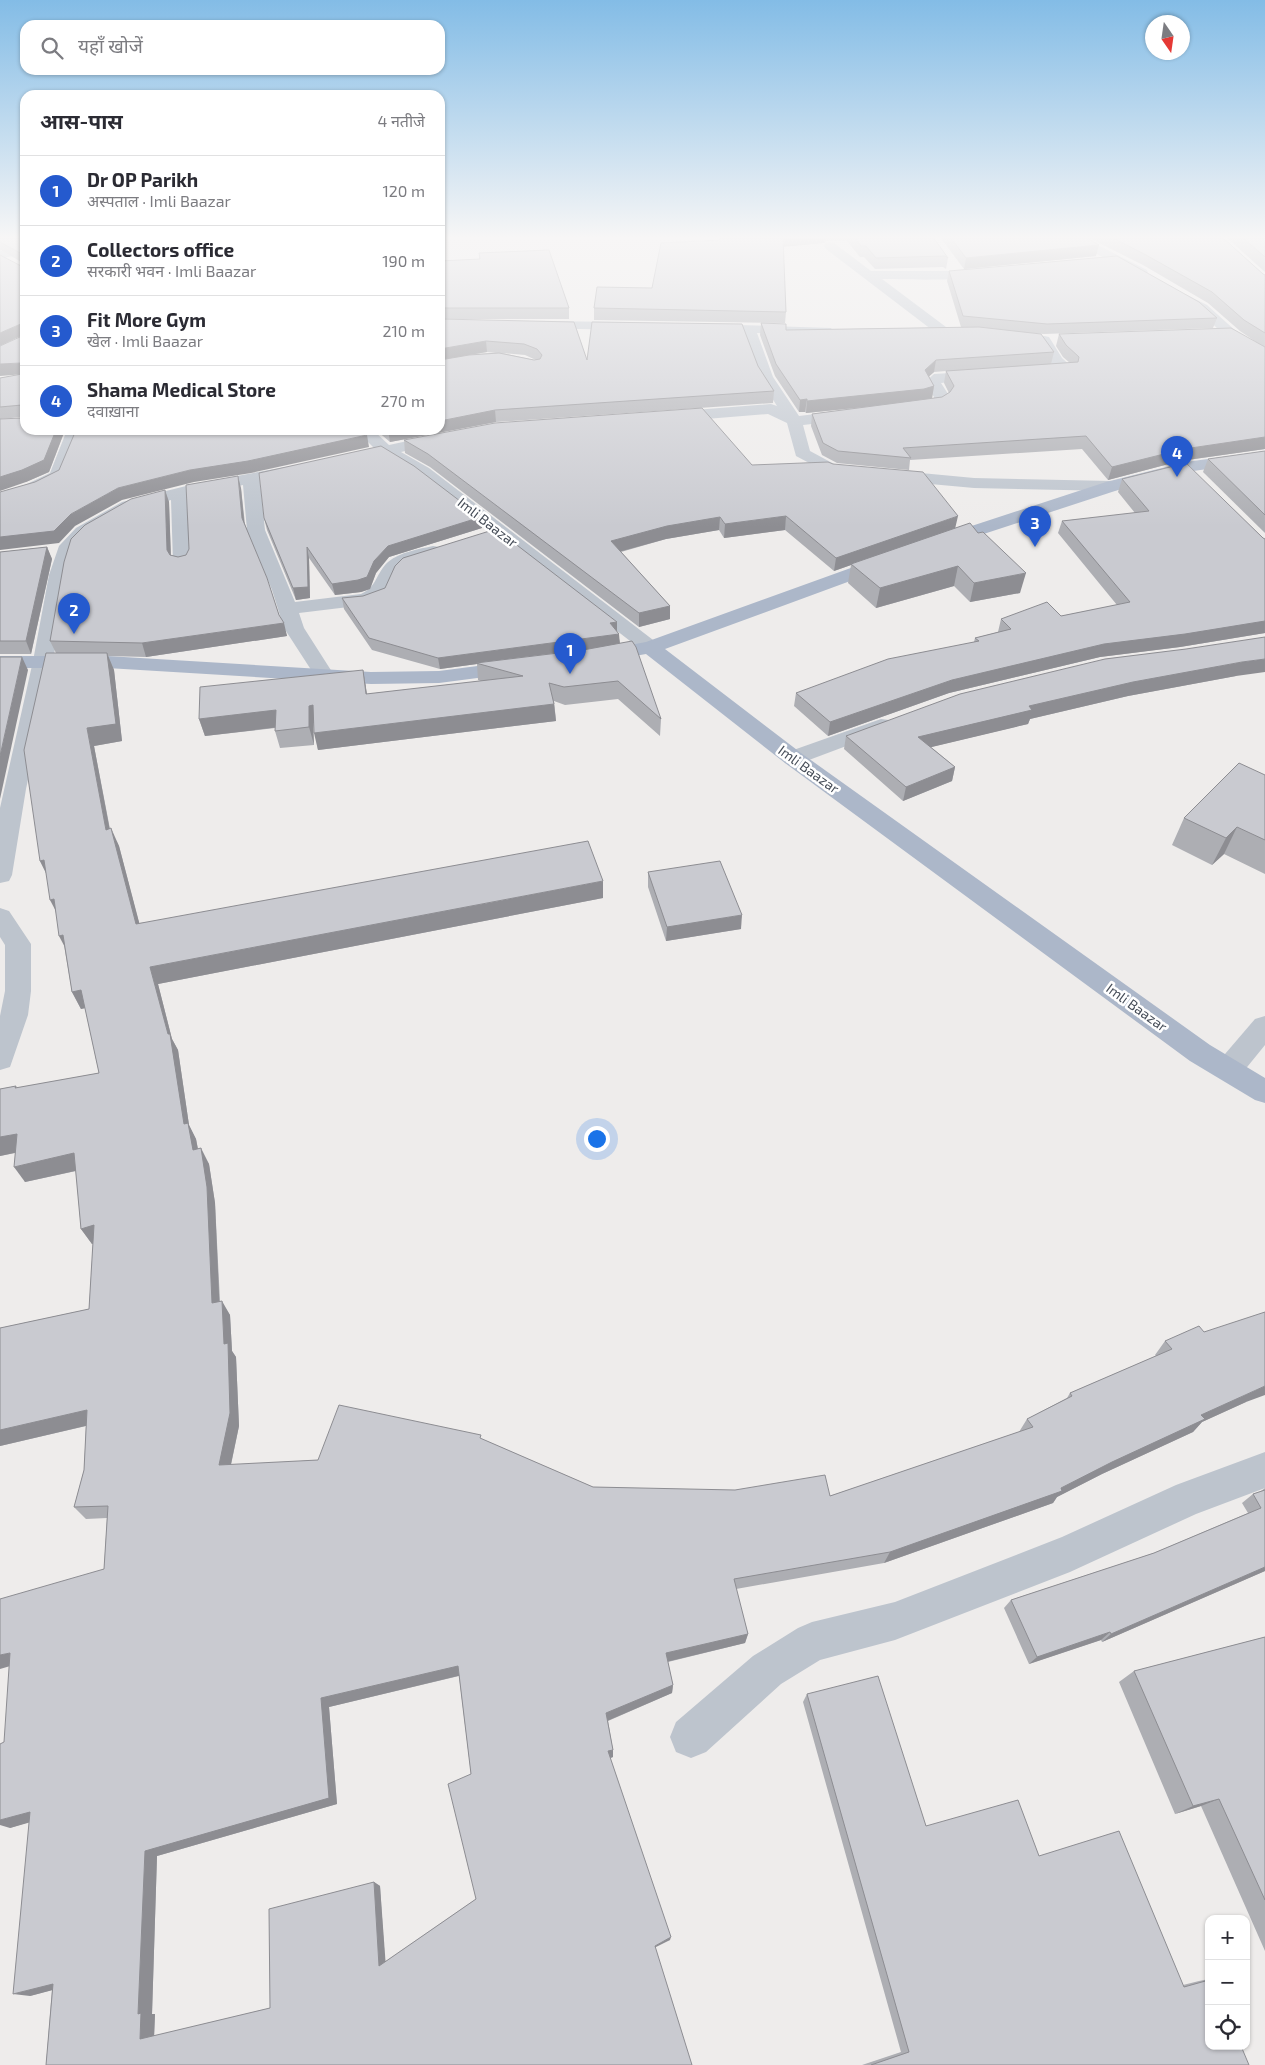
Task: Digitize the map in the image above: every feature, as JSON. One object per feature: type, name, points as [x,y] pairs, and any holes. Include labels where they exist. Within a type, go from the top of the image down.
[{"type":"main road","points":[[927,548],[996,523],[1112,486],[1186,467],[1265,456]]},
{"type":"main road","points":[[583,659],[650,647],[900,557]]},
{"type":"main road","name":"Imli Baazar","points":[[650,647],[793,758],[1200,1053],[1265,1092]]},
{"type":"main road","points":[[0,662],[44,661],[199,666],[371,678],[439,677],[536,664]]},
{"type":"street","points":[[750,333],[766,377],[794,421],[802,453],[832,470],[974,483],[1112,486]]},
{"type":"street","points":[[1212,335],[1257,334]]},
{"type":"street","points":[[1233,335],[1265,355]]},
{"type":"street","points":[[1025,373],[1068,370],[1056,361],[1039,340],[1064,340]]},
{"type":"street","points":[[896,410],[924,407],[940,402],[942,396],[933,382],[939,376],[996,374]]},
{"type":"street","points":[[653,418],[771,409],[794,421],[859,414]]},
{"type":"street","points":[[0,499],[33,488],[58,476],[73,435]]},
{"type":"street","name":"Imli Baazar","points":[[369,435],[385,450],[423,472],[491,534],[650,647]]},
{"type":"street","points":[[338,461],[459,436]]},
{"type":"street","points":[[0,875],[16,789],[44,661],[58,575],[65,550],[82,532],[128,506],[179,493],[309,467]]},
{"type":"street","points":[[1186,467],[1200,480]]},
{"type":"street","points":[[251,480],[256,530],[294,628],[324,675]]},
{"type":"street","points":[[179,493],[182,562]]},
{"type":"street","points":[[288,609],[365,598],[379,592],[386,574],[397,563],[446,547]]},
{"type":"street","points":[[46,552],[65,550]]},
{"type":"street","points":[[793,758],[902,718]]},
{"type":"street","points":[[0,918],[18,944],[9,993],[14,1015],[0,1059]]},
{"type":"street","points":[[1229,1069],[1265,1026]]},
{"type":"street","points":[[691,1737],[767,1670],[812,1642],[895,1621],[1070,1553],[1189,1498],[1265,1470]]},
{"type":"building","points":[[445,333],[578,333],[587,360],[591,333],[746,333],[758,366],[774,391],[495,410],[445,420],[445,359],[499,353],[534,360],[540,359],[542,355],[537,349],[524,344],[486,341],[445,348]]},
{"type":"building","points":[[765,333],[1035,333],[1041,334],[1054,352],[936,360],[925,370],[934,386],[924,389],[807,401],[807,399],[800,400],[776,364]]},
{"type":"building","points":[[1241,333],[1265,347],[1265,437],[1184,449],[1112,467],[1086,436],[903,448],[911,458],[838,451],[823,443],[812,414],[942,397],[950,392],[954,386],[946,371],[1078,362],[1079,357],[1066,345],[1059,334]]},
{"type":"building","points":[[20,337],[20,363],[0,364],[0,346]]},
{"type":"building","points":[[20,374],[20,405],[0,407],[0,378]]},
{"type":"building","points":[[702,408],[752,465],[828,462],[923,472],[958,516],[836,558],[786,516],[725,524],[720,517],[667,526],[611,541],[670,606],[639,613],[428,454],[404,440],[431,435],[445,435],[445,432],[495,423]]},
{"type":"building","points":[[20,418],[20,435],[54,435],[44,460],[0,477],[0,419]]},
{"type":"building","points":[[74,435],[367,435],[248,461],[190,470],[118,488],[71,514],[54,531],[0,537],[0,492],[35,482],[59,470]]},
{"type":"building","points":[[381,446],[414,466],[481,517],[388,546],[374,561],[367,577],[358,580],[332,584],[307,547],[308,587],[293,588],[264,518],[259,473]]},
{"type":"building","points":[[1265,451],[1265,515],[1208,459]]},
{"type":"building","points":[[1186,463],[1265,539],[1265,621],[1185,634],[1104,644],[952,680],[830,722],[796,693],[888,659],[979,641],[975,638],[1011,629],[1001,619],[1047,602],[1061,616],[1130,602],[1062,521],[1149,511],[1122,479]]},
{"type":"building","points":[[238,476],[242,518],[267,578],[279,615],[284,623],[142,643],[50,641],[64,562],[71,539],[85,525],[131,499],[165,490],[167,550],[170,555],[178,557],[186,555],[189,549],[186,485]]},
{"type":"building","points":[[970,523],[978,533],[983,532],[1026,573],[974,583],[958,566],[880,588],[851,564]]},
{"type":"building","points":[[496,529],[617,622],[610,623],[619,634],[438,658],[369,638],[342,598],[363,596],[385,588],[395,566],[403,558]]},
{"type":"building","points":[[47,547],[26,641],[0,641],[0,552]]},
{"type":"building","points":[[1265,637],[1265,659],[1133,682],[1029,706],[1032,710],[918,737],[955,767],[906,787],[846,736],[960,694],[1105,659]]},
{"type":"building","points":[[632,641],[636,647],[661,719],[618,681],[564,687],[549,683],[554,704],[314,733],[313,705],[309,706],[309,727],[275,731],[276,710],[199,719],[200,687],[363,670],[366,694],[523,676],[476,663],[583,650]]},
{"type":"building","points":[[46,653],[107,653],[116,724],[87,728],[106,830],[111,828],[136,924],[588,841],[603,881],[150,967],[168,1034],[170,1034],[184,1124],[188,1123],[193,1150],[201,1148],[207,1187],[212,1303],[222,1301],[224,1344],[228,1343],[230,1413],[219,1465],[318,1460],[339,1405],[481,1435],[480,1438],[593,1487],[735,1490],[825,1475],[830,1496],[1033,1427],[1027,1419],[1072,1396],[1070,1393],[1172,1349],[1165,1341],[1199,1326],[1204,1332],[1265,1312],[1265,1386],[1201,1415],[1205,1419],[1112,1462],[1061,1488],[1062,1491],[890,1552],[734,1579],[748,1634],[666,1653],[673,1685],[606,1713],[613,1750],[608,1751],[671,1937],[655,1946],[692,2065],[46,2065],[53,1984],[13,1994],[30,1812],[0,1820],[0,1744],[4,1742],[10,1653],[0,1655],[0,1599],[104,1569],[108,1506],[74,1507],[84,1470],[87,1410],[0,1430],[0,1328],[89,1309],[94,1225],[81,1229],[74,1153],[14,1167],[17,1134],[0,1137],[0,1089],[99,1073],[81,990],[72,992],[63,935],[59,936],[54,899],[50,900],[44,860],[40,861],[24,750]],"holes":[[[458,1666],[471,1774],[448,1784],[476,1899],[379,1966],[374,1882],[269,1909],[270,2008],[140,2039],[141,2013],[138,2014],[145,1851],[329,1798],[321,1698]]]},
{"type":"building","points":[[0,657],[22,657],[0,756]]},
{"type":"building","points":[[1239,763],[1265,775],[1265,840],[1237,827],[1226,838],[1184,818]]},
{"type":"building","points":[[720,861],[742,915],[667,927],[648,872]]},
{"type":"building","points":[[1265,1490],[1265,1567],[1111,1634],[1110,1632],[1037,1657],[1011,1600],[1154,1553],[1261,1508],[1253,1494]]},
{"type":"building","points":[[1265,1637],[1265,1900],[1219,1799],[1193,1806],[1134,1671]]},
{"type":"building","points":[[878,1676],[926,1826],[1018,1800],[1039,1856],[1119,1831],[1184,1987],[1205,1981],[1205,2050],[1243,2050],[1249,2065],[871,2065],[909,2052],[807,1694]]},
{"type":"place","name":"Shama Medical Store","points":[[1177,477]]},
{"type":"place","name":"Fit More Gym","points":[[1035,547]]},
{"type":"place","name":"Collectors office","points":[[74,634]]},
{"type":"place","name":"Dr OP Parikh","points":[[570,674]]}]
